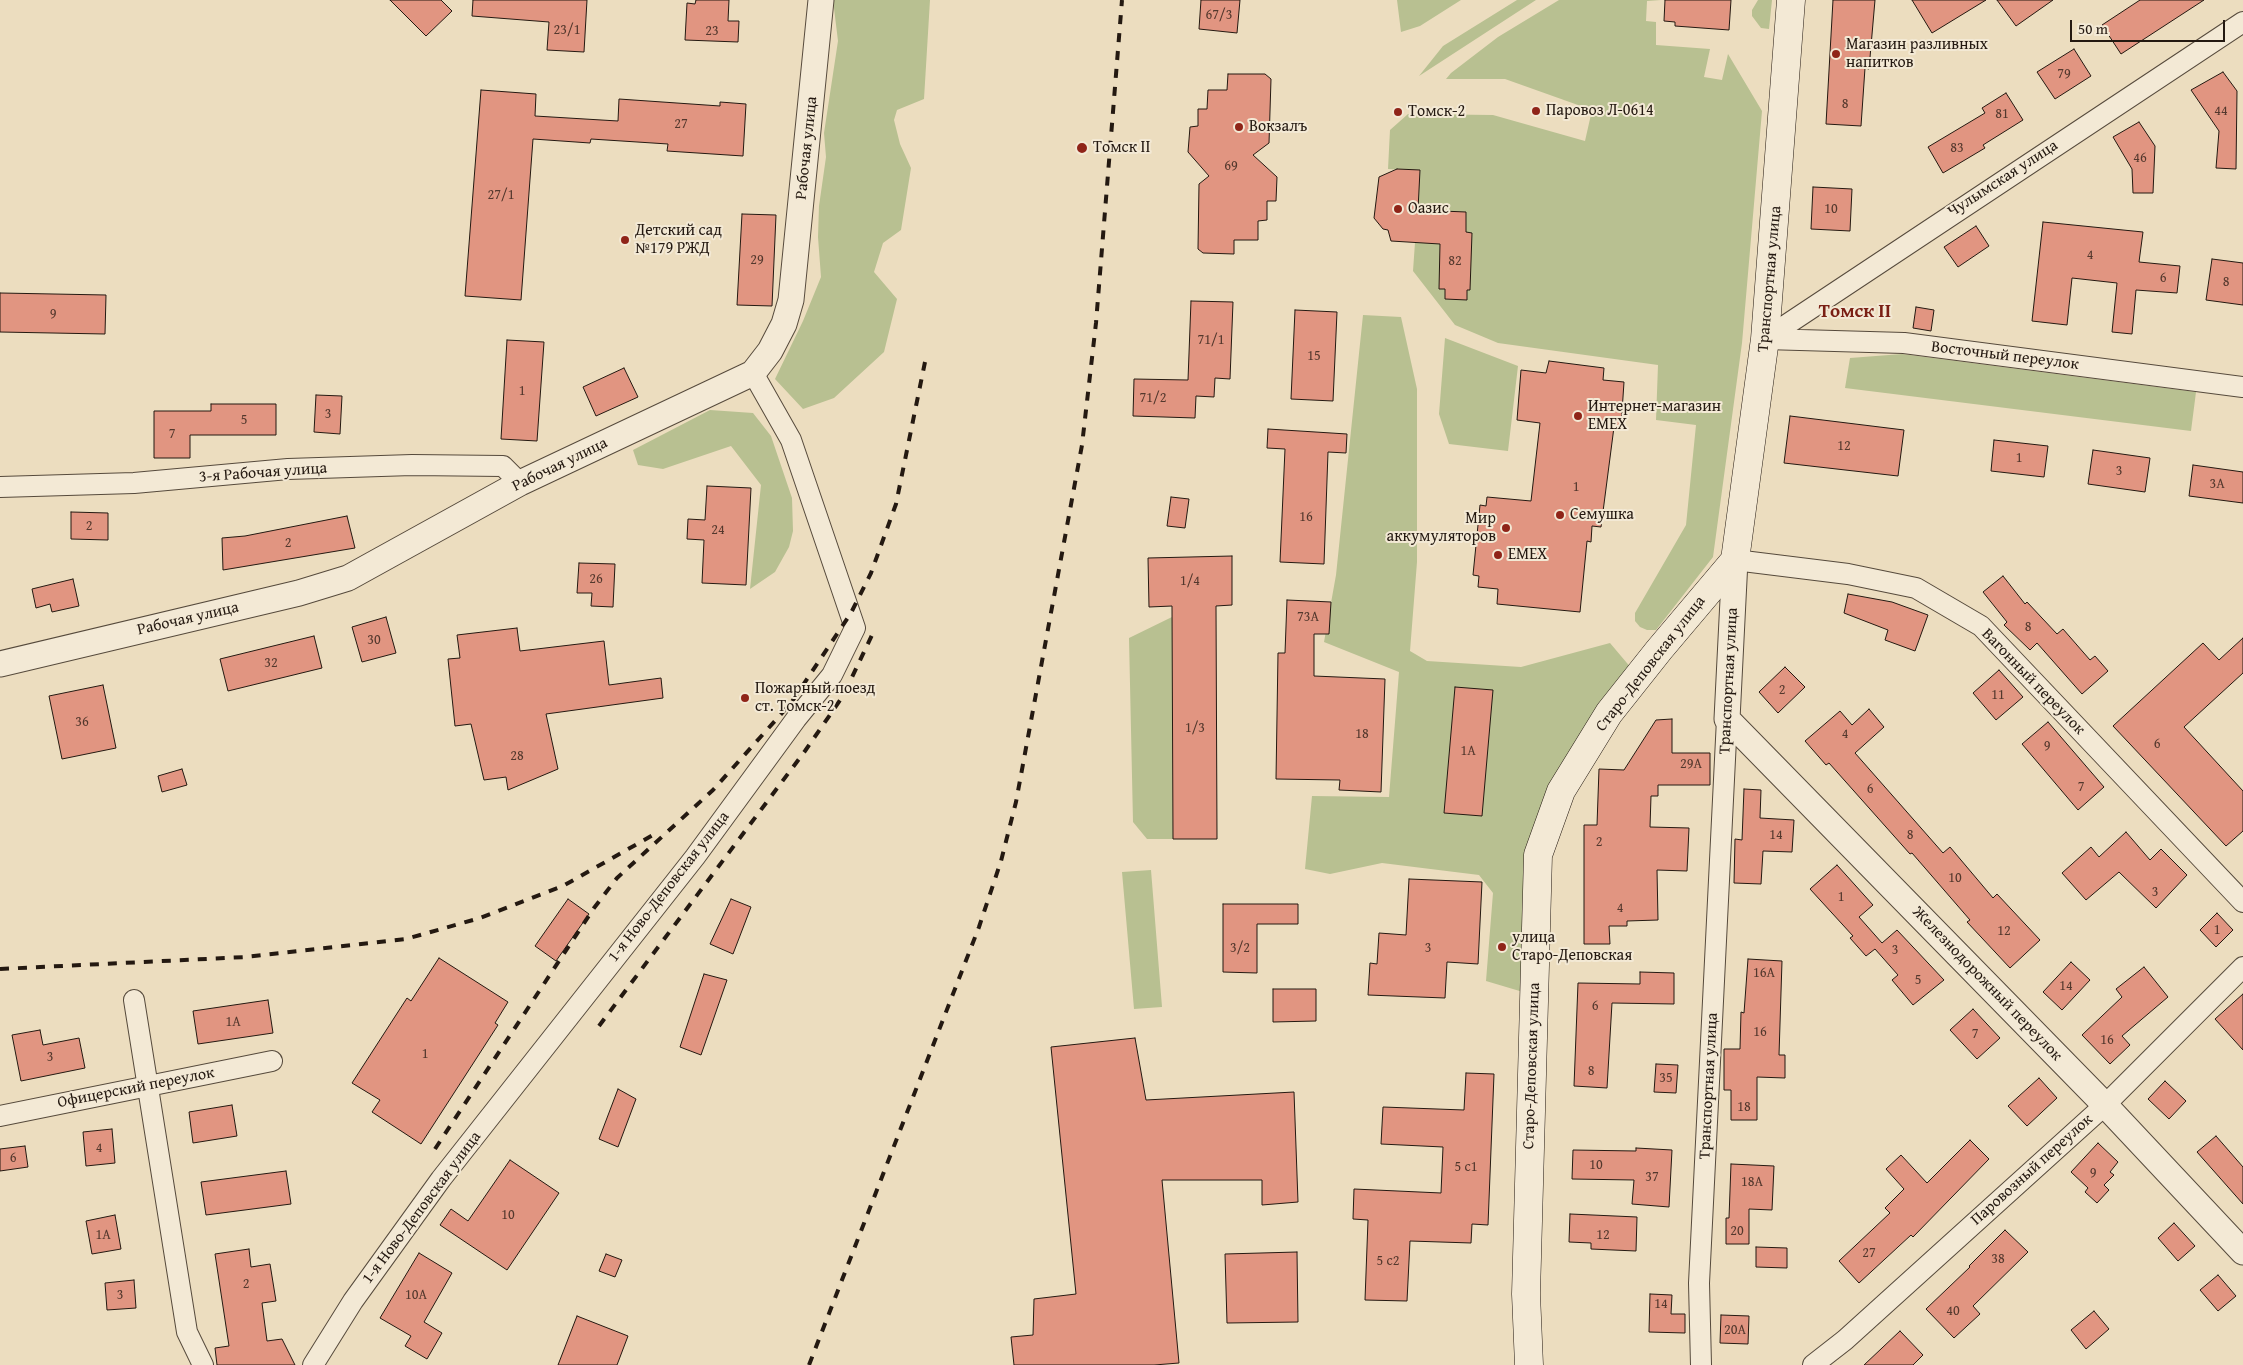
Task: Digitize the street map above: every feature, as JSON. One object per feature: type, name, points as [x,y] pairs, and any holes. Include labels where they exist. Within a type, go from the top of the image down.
[{"type":"main road","name":"Транспортная улица","points":[[1735,560],[1765,339],[1791,0]]},
{"type":"main road","name":"Старо-Деповская улица","points":[[1529,1365],[1526,1294],[1538,855],[1561,791],[1610,713],[1659,650],[1735,560]]},
{"type":"street","name":"Рабочая улица","points":[[0,664],[299,593],[348,578],[520,483],[753,373],[770,351],[784,324],[791,300],[821,0]]},
{"type":"street","name":"Чулымская улица","points":[[1765,339],[2243,22]]},
{"type":"street","name":"Восточный переулок","points":[[1765,339],[1904,343],[2243,387]]},
{"type":"street","name":"1-я Ново-Деповская улица","points":[[313,1365],[353,1301],[441,1179],[695,858],[796,719],[832,675],[856,628],[791,440],[753,373]]},
{"type":"street","name":"3-я Рабочая улица","points":[[0,487],[134,483],[288,469],[412,465],[503,466],[520,483]]},
{"type":"street","name":"Транспортная улица","points":[[1701,1365],[1699,1283],[1735,560]]},
{"type":"street","name":"Вагонный переулок","points":[[1735,560],[1848,574],[1916,588],[1980,626],[2243,902]]},
{"type":"street","name":"Железнодорожный переулок","points":[[1727,720],[2105,1105],[2243,1252]]},
{"type":"street","name":"Паровозный переулок","points":[[1813,1365],[1845,1340],[2105,1105],[2243,967]]},
{"type":"street","points":[[134,1000],[146,1086],[187,1332],[202,1365]]},
{"type":"street","name":"Офицерский переулок","points":[[0,1116],[272,1061]]},
{"type":"green space","points":[[833,0],[930,0],[924,99],[897,110],[894,120],[900,144],[911,168],[901,230],[883,243],[874,272],[897,299],[884,352],[834,398],[803,409],[775,379],[803,321],[821,277],[818,237],[819,206],[826,157],[824,133],[838,41]]},
{"type":"green space","points":[[1397,0],[1461,0],[1420,26],[1401,32]]},
{"type":"green space","points":[[1517,0],[1536,0],[1419,76],[1443,46]]},
{"type":"green space","points":[[1559,0],[1661,0],[1647,1],[1646,21],[1656,22],[1656,45],[1710,49],[1704,77],[1722,80],[1728,54],[1762,111],[1742,343],[1713,557],[1656,630],[1647,630],[1640,627],[1635,621],[1635,613],[1686,525],[1696,425],[1656,420],[1658,365],[1498,343],[1455,325],[1413,271],[1420,171],[1388,169],[1390,130],[1408,114],[1493,115],[1585,141],[1592,110],[1505,79],[1446,79],[1451,73],[1498,37]]},
{"type":"green space","points":[[1758,0],[1772,0],[1769,29],[1761,28],[1752,16],[1752,10]]},
{"type":"green space","points":[[1363,315],[1401,317],[1417,389],[1417,562],[1410,651],[1427,661],[1521,667],[1610,643],[1632,669],[1552,788],[1523,992],[1486,981],[1493,893],[1479,875],[1382,863],[1330,874],[1305,869],[1312,796],[1389,797],[1399,672],[1324,642],[1336,575]]},
{"type":"green space","points":[[1445,338],[1518,366],[1508,451],[1449,444],[1439,414]]},
{"type":"green space","points":[[1902,354],[2196,392],[2191,431],[1845,388],[1850,358]]},
{"type":"green space","points":[[710,410],[753,413],[771,436],[792,498],[793,531],[789,547],[775,572],[750,589],[761,485],[731,446],[663,469],[638,465],[633,450]]},
{"type":"green space","points":[[1172,617],[1173,839],[1147,839],[1133,822],[1129,638]]},
{"type":"green space","points":[[1151,870],[1162,1007],[1134,1009],[1122,872]]},
{"type":"building","points":[[390,0],[441,0],[452,11],[426,36]]},
{"type":"building","points":[[473,0],[587,0],[584,52],[547,50],[549,22],[472,16]]},
{"type":"building","points":[[696,0],[729,0],[728,21],[739,21],[738,42],[685,40],[687,3],[695,4]]},
{"type":"building","points":[[1201,0],[1240,0],[1237,33],[1199,29]]},
{"type":"building","points":[[1665,0],[1731,0],[1729,30],[1675,26],[1675,22],[1664,21]]},
{"type":"building","points":[[1833,0],[1875,0],[1869,69],[1865,68],[1861,126],[1826,124]]},
{"type":"building","points":[[1912,0],[1986,0],[1932,33]]},
{"type":"building","points":[[1997,0],[2053,0],[2016,26]]},
{"type":"building","points":[[2140,0],[2204,0],[2121,54],[2102,25]]},
{"type":"building","points":[[2074,49],[2091,76],[2055,99],[2037,72]]},
{"type":"building","points":[[2223,72],[2237,91],[2236,169],[2216,168],[2219,131],[2191,90]]},
{"type":"building","points":[[1228,74],[1265,74],[1271,79],[1269,143],[1253,155],[1277,177],[1276,201],[1267,201],[1267,220],[1258,221],[1258,240],[1234,240],[1234,254],[1203,253],[1198,249],[1199,184],[1209,176],[1188,152],[1190,127],[1198,126],[1198,109],[1207,109],[1208,90],[1227,90]]},
{"type":"building","points":[[481,90],[536,94],[535,116],[618,121],[619,99],[720,106],[720,102],[746,104],[743,156],[667,151],[668,144],[591,139],[590,143],[533,139],[521,300],[465,296]]},
{"type":"building","points":[[2006,93],[2023,120],[1983,145],[1985,148],[1943,173],[1928,147],[1985,113],[1982,108]]},
{"type":"building","points":[[2139,122],[2155,146],[2153,193],[2133,193],[2132,169],[2113,137]]},
{"type":"building","points":[[1397,169],[1420,170],[1418,210],[1466,212],[1466,232],[1472,233],[1470,290],[1467,290],[1467,300],[1445,299],[1445,289],[1439,289],[1440,244],[1391,241],[1388,230],[1383,229],[1374,218],[1379,177]]},
{"type":"building","points":[[1813,187],[1852,189],[1850,231],[1811,229]]},
{"type":"building","points":[[742,214],[776,215],[772,306],[737,305]]},
{"type":"building","points":[[2043,222],[2143,232],[2139,262],[2180,266],[2177,293],[2136,290],[2132,334],[2112,332],[2117,283],[2072,278],[2067,325],[2032,321]]},
{"type":"building","points":[[1976,226],[1989,246],[1958,267],[1944,247]]},
{"type":"building","points":[[2212,259],[2243,263],[2243,305],[2206,300]]},
{"type":"building","points":[[0,293],[106,295],[105,334],[0,332]]},
{"type":"building","points":[[1191,301],[1233,302],[1230,379],[1215,378],[1214,397],[1196,396],[1195,418],[1133,416],[1134,379],[1188,380]]},
{"type":"building","points":[[1916,307],[1934,310],[1931,331],[1913,328]]},
{"type":"building","points":[[1295,310],[1337,312],[1333,401],[1291,399]]},
{"type":"building","points":[[507,340],[544,342],[537,441],[501,439]]},
{"type":"building","points":[[1549,361],[1604,368],[1603,380],[1624,382],[1621,427],[1614,427],[1601,527],[1592,526],[1591,542],[1587,541],[1580,612],[1497,604],[1498,589],[1478,587],[1479,576],[1473,575],[1480,505],[1486,506],[1487,497],[1531,501],[1540,423],[1517,420],[1521,370],[1546,373]]},
{"type":"building","points":[[624,368],[638,397],[596,416],[583,387]]},
{"type":"building","points":[[316,395],[342,396],[340,434],[314,432]]},
{"type":"building","points":[[211,404],[276,404],[276,435],[190,435],[190,458],[154,458],[154,411],[211,411]]},
{"type":"building","points":[[1790,416],[1904,430],[1898,476],[1784,463]]},
{"type":"building","points":[[1268,429],[1347,434],[1346,453],[1328,452],[1324,564],[1280,562],[1285,449],[1267,448]]},
{"type":"building","points":[[1994,440],[2048,446],[2044,477],[1991,471]]},
{"type":"building","points":[[2093,450],[2150,458],[2145,492],[2088,484]]},
{"type":"building","points":[[2193,465],[2243,472],[2243,503],[2189,496]]},
{"type":"building","points":[[707,486],[751,488],[746,585],[702,583],[704,540],[687,539],[688,519],[705,520]]},
{"type":"building","points":[[1171,497],[1189,499],[1185,528],[1167,526]]},
{"type":"building","points":[[71,512],[108,513],[108,540],[71,539]]},
{"type":"building","points":[[347,516],[355,548],[223,570],[222,538],[245,536]]},
{"type":"building","points":[[1232,556],[1232,605],[1216,606],[1217,839],[1173,839],[1172,606],[1149,607],[1148,558]]},
{"type":"building","points":[[579,563],[615,564],[613,607],[591,606],[592,593],[577,593]]},
{"type":"building","points":[[2003,576],[2025,604],[2027,602],[2057,634],[2063,629],[2090,660],[2095,656],[2108,671],[2082,694],[2037,643],[2030,650],[2004,625],[2007,622],[1983,592]]},
{"type":"building","points":[[73,579],[79,606],[52,612],[50,604],[36,608],[32,589]]},
{"type":"building","points":[[1848,594],[1892,602],[1928,615],[1915,651],[1885,640],[1888,630],[1844,613]]},
{"type":"building","points":[[1287,600],[1331,602],[1329,634],[1314,634],[1314,676],[1385,679],[1381,792],[1339,790],[1340,780],[1276,779],[1278,653],[1285,653]]},
{"type":"building","points":[[386,617],[396,653],[362,662],[352,627]]},
{"type":"building","points":[[517,628],[520,651],[604,641],[609,685],[661,678],[663,698],[546,714],[558,769],[508,790],[506,777],[484,780],[471,724],[455,726],[448,659],[460,658],[457,635]]},
{"type":"building","points":[[314,636],[322,668],[228,691],[220,659]]},
{"type":"building","points":[[2243,638],[2243,673],[2184,727],[2243,791],[2243,831],[2226,846],[2113,726],[2203,643],[2219,660]]},
{"type":"building","points":[[1785,667],[1805,687],[1778,713],[1759,692]]},
{"type":"building","points":[[1999,670],[2023,697],[1996,720],[1973,693]]},
{"type":"building","points":[[103,685],[116,748],[62,759],[49,696]]},
{"type":"building","points":[[1455,687],[1493,690],[1482,816],[1444,813]]},
{"type":"building","points":[[1869,709],[1884,727],[1855,753],[1943,853],[1950,847],[1993,898],[1997,894],[2040,940],[2010,968],[1967,922],[1970,920],[1912,853],[1910,854],[1829,763],[1826,765],[1805,741],[1840,711],[1852,725]]},
{"type":"building","points":[[1672,719],[1672,753],[1710,753],[1710,785],[1658,785],[1658,796],[1651,796],[1650,827],[1689,828],[1687,871],[1657,870],[1658,920],[1627,921],[1627,926],[1609,926],[1610,944],[1584,944],[1584,825],[1597,825],[1599,769],[1624,770],[1656,720]]},
{"type":"building","points":[[2048,722],[2104,787],[2078,810],[2022,744]]},
{"type":"building","points":[[182,769],[187,785],[162,792],[158,776]]},
{"type":"building","points":[[1744,789],[1761,790],[1760,818],[1794,820],[1792,852],[1763,851],[1761,884],[1734,883],[1735,839],[1742,840]]},
{"type":"building","points":[[2126,832],[2150,860],[2161,849],[2187,875],[2156,908],[2119,872],[2086,900],[2062,873],[2091,847],[2099,857]]},
{"type":"building","points":[[1837,865],[1873,905],[1859,917],[1882,943],[1897,930],[1944,980],[1913,1005],[1892,980],[1898,975],[1875,949],[1866,956],[1850,938],[1853,936],[1810,889]]},
{"type":"building","points":[[1409,879],[1482,882],[1478,964],[1447,962],[1445,998],[1368,995],[1370,963],[1377,964],[1379,933],[1406,935]]},
{"type":"building","points":[[568,899],[589,914],[556,961],[535,946]]},
{"type":"building","points":[[731,899],[751,907],[733,954],[710,944]]},
{"type":"building","points":[[1223,904],[1298,904],[1298,924],[1257,924],[1257,973],[1223,972]]},
{"type":"building","points":[[2217,913],[2233,930],[2216,947],[2200,930]]},
{"type":"building","points":[[439,958],[508,1002],[495,1023],[498,1025],[421,1144],[372,1112],[380,1100],[352,1083],[407,998],[411,1001]]},
{"type":"building","points":[[1748,959],[1782,961],[1779,1055],[1785,1055],[1785,1078],[1757,1077],[1757,1120],[1731,1120],[1731,1090],[1724,1090],[1724,1049],[1740,1049],[1741,1012],[1744,1013]]},
{"type":"building","points":[[2071,962],[2090,980],[2062,1010],[2043,992]]},
{"type":"building","points":[[2144,967],[2168,997],[2122,1036],[2130,1045],[2110,1064],[2082,1035],[2122,997],[2116,989]]},
{"type":"building","points":[[1640,972],[1674,973],[1674,1004],[1612,1003],[1607,1088],[1574,1086],[1578,983],[1640,984]]},
{"type":"building","points":[[704,974],[727,980],[701,1055],[680,1047]]},
{"type":"building","points":[[1273,989],[1316,989],[1316,1021],[1273,1022]]},
{"type":"building","points":[[2243,994],[2243,1050],[2215,1019]]},
{"type":"building","points":[[268,1000],[273,1033],[198,1044],[193,1011]]},
{"type":"building","points":[[1973,1009],[2000,1038],[1977,1059],[1950,1030]]},
{"type":"building","points":[[40,1030],[43,1045],[79,1038],[85,1068],[21,1081],[12,1035]]},
{"type":"building","points":[[1135,1038],[1146,1100],[1294,1092],[1298,1202],[1262,1205],[1262,1180],[1162,1180],[1179,1363],[1154,1365],[1014,1365],[1011,1337],[1033,1335],[1034,1299],[1076,1294],[1051,1047]]},
{"type":"building","points":[[1656,1064],[1678,1065],[1676,1093],[1654,1092]]},
{"type":"building","points":[[1466,1073],[1494,1074],[1488,1225],[1472,1224],[1471,1243],[1410,1241],[1407,1301],[1365,1300],[1368,1220],[1353,1219],[1354,1189],[1441,1193],[1443,1147],[1381,1144],[1383,1107],[1464,1110]]},
{"type":"building","points":[[2039,1078],[2057,1098],[2027,1126],[2008,1106]]},
{"type":"building","points":[[2165,1081],[2186,1101],[2169,1119],[2148,1099]]},
{"type":"building","points":[[618,1089],[636,1099],[618,1147],[599,1139]]},
{"type":"building","points":[[232,1105],[237,1136],[193,1143],[189,1112]]},
{"type":"building","points":[[112,1129],[115,1163],[86,1166],[83,1132]]},
{"type":"building","points":[[2216,1136],[2243,1167],[2243,1204],[2197,1152]]},
{"type":"building","points":[[1970,1140],[1989,1159],[1913,1237],[1911,1235],[1859,1283],[1839,1261],[1890,1213],[1885,1208],[1904,1189],[1886,1169],[1901,1155],[1927,1183]]},
{"type":"building","points":[[2098,1143],[2118,1162],[2110,1172],[2114,1175],[2104,1185],[2109,1190],[2097,1203],[2085,1192],[2088,1188],[2071,1172]]},
{"type":"building","points":[[25,1146],[28,1167],[0,1171],[0,1149]]},
{"type":"building","points":[[1636,1148],[1672,1150],[1669,1207],[1632,1204],[1634,1180],[1572,1179],[1573,1150],[1636,1151]]},
{"type":"building","points":[[510,1160],[559,1193],[507,1270],[440,1225],[451,1209],[468,1221]]},
{"type":"building","points":[[1731,1164],[1774,1166],[1772,1210],[1749,1209],[1749,1244],[1726,1244],[1726,1218],[1729,1218]]},
{"type":"building","points":[[286,1171],[291,1204],[206,1215],[201,1182]]},
{"type":"building","points":[[1570,1214],[1637,1217],[1636,1251],[1591,1249],[1591,1243],[1569,1242]]},
{"type":"building","points":[[115,1215],[121,1249],[92,1254],[86,1221]]},
{"type":"building","points":[[2174,1223],[2195,1246],[2178,1261],[2158,1238]]},
{"type":"building","points":[[2005,1230],[2028,1252],[1973,1306],[1980,1314],[1954,1338],[1926,1309]]},
{"type":"building","points":[[1756,1247],[1787,1248],[1787,1268],[1756,1267]]},
{"type":"building","points":[[249,1249],[251,1267],[270,1264],[276,1301],[262,1303],[267,1341],[282,1339],[295,1365],[217,1365],[215,1348],[229,1346],[215,1254]]},
{"type":"building","points":[[1297,1252],[1298,1322],[1227,1323],[1225,1254]]},
{"type":"building","points":[[419,1253],[452,1273],[424,1322],[442,1333],[427,1359],[405,1346],[411,1336],[380,1318]]},
{"type":"building","points":[[606,1254],[622,1260],[615,1277],[599,1271]]},
{"type":"building","points":[[2218,1275],[2236,1296],[2218,1311],[2200,1290]]},
{"type":"building","points":[[134,1280],[136,1308],[107,1310],[105,1283]]},
{"type":"building","points":[[1650,1294],[1672,1295],[1671,1314],[1685,1314],[1685,1333],[1649,1332]]},
{"type":"building","points":[[2094,1311],[2109,1329],[2086,1349],[2071,1330]]},
{"type":"building","points":[[1721,1315],[1749,1316],[1748,1344],[1720,1343]]},
{"type":"building","points":[[577,1316],[628,1336],[617,1365],[558,1365]]},
{"type":"building","points":[[1900,1331],[1923,1355],[1913,1365],[1864,1365]]},
{"type":"railway","points":[[809,1365],[979,927],[1001,861],[1016,802],[1082,445],[1096,323],[1122,0]]},
{"type":"railway","points":[[435,1149],[594,908],[617,878],[713,790],[791,703],[851,613],[871,573],[896,504],[925,362]]},
{"type":"railway","points":[[599,1026],[805,751],[843,696],[873,633]]},
{"type":"railway","points":[[0,969],[246,957],[406,939],[480,918],[563,886],[653,835]]},
{"type":"place","name":"Магазин разливных напитков","points":[[1836,54]]},
{"type":"place","name":"Паровоз Л-0614","points":[[1536,111]]},
{"type":"place","name":"Томск-2","points":[[1398,112]]},
{"type":"place","name":"Вокзалъ","points":[[1239,127]]},
{"type":"place","name":"Томск II","points":[[1082,148]]},
{"type":"place","name":"Оазис","points":[[1398,209]]},
{"type":"place","name":"Детский сад №179 РЖД","points":[[625,240]]},
{"type":"place","name":"Интернет-магазин EMEX","points":[[1578,416]]},
{"type":"place","name":"Семушка","points":[[1560,515]]},
{"type":"place","name":"Мир аккумуляторов","points":[[1506,528]]},
{"type":"place","name":"EMEX","points":[[1498,555]]},
{"type":"place","name":"Пожарный поезд ст. Томск-2","points":[[745,698]]},
{"type":"place","name":"улица Старо-Деповская","points":[[1502,947]]},
{"type":"district","name":"Томск II","points":[[1855,312]]}]
